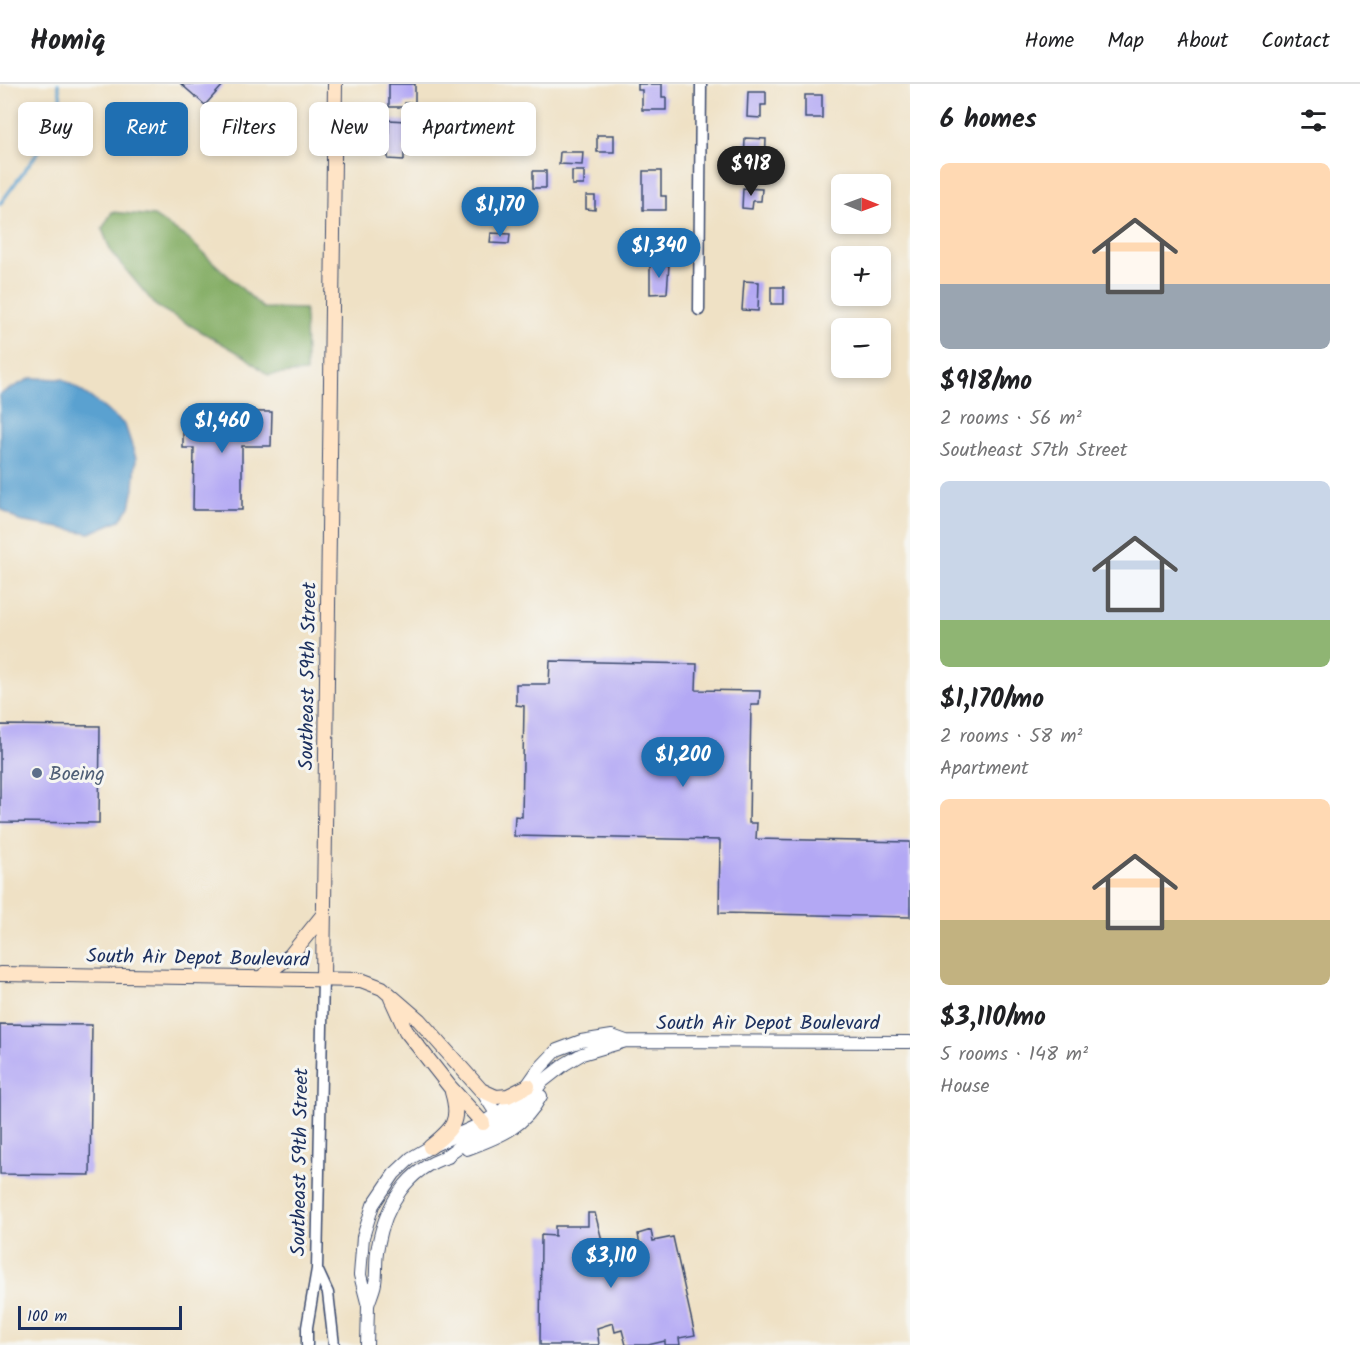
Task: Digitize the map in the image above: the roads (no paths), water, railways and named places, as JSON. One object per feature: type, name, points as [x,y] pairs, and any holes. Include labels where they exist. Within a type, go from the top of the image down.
[{"type":"main road","name":"Southeast 59th Street","points":[[322,978],[335,84]]},
{"type":"main road","points":[[262,977],[290,956],[324,915]]},
{"type":"main road","name":"South Air Depot Boulevard","points":[[0,974],[361,980],[382,988],[436,1037],[481,1090]]},
{"type":"main road","points":[[391,996],[406,1031],[450,1088],[492,1121]]},
{"type":"main road","points":[[481,1090],[496,1097],[508,1096],[528,1086]]},
{"type":"main road","points":[[430,1147],[451,1130],[456,1120],[457,1108],[450,1088]]},
{"type":"street","points":[[699,310],[701,84]]},
{"type":"street","name":"Southeast 59th Street","points":[[307,1345],[307,1327],[317,1269],[322,978]]},
{"type":"street","name":"South Air Depot Boulevard","points":[[492,1121],[517,1100],[538,1070],[557,1050],[581,1041],[612,1036],[626,1041]]},
{"type":"street","name":"South Air Depot Boulevard","points":[[492,1121],[512,1117],[529,1100],[542,1082],[565,1064],[582,1054],[626,1041],[910,1042]]},
{"type":"street","name":"South Air Depot Boulevard","points":[[446,1157],[503,1136],[520,1124],[537,1103],[551,1075]]},
{"type":"street","points":[[481,1090],[492,1121]]},
{"type":"street","points":[[367,1345],[368,1306],[360,1275],[363,1237],[373,1205],[394,1174],[411,1158],[430,1147],[492,1121]]},
{"type":"street","points":[[368,1306],[375,1284],[377,1249],[383,1220],[397,1194],[416,1174],[446,1157],[492,1121]]},
{"type":"street","name":"Southeast 59th Street","points":[[317,1269],[328,1293],[334,1345]]},
{"type":"water","points":[[31,378],[63,379],[125,425],[136,458],[130,507],[120,520],[90,533],[19,521],[0,508],[0,394]]},
{"type":"waterway","points":[[0,204],[39,151],[46,145],[55,129],[61,102],[58,84]]},
{"type":"place","name":"Boeing","points":[[37,773]]}]
